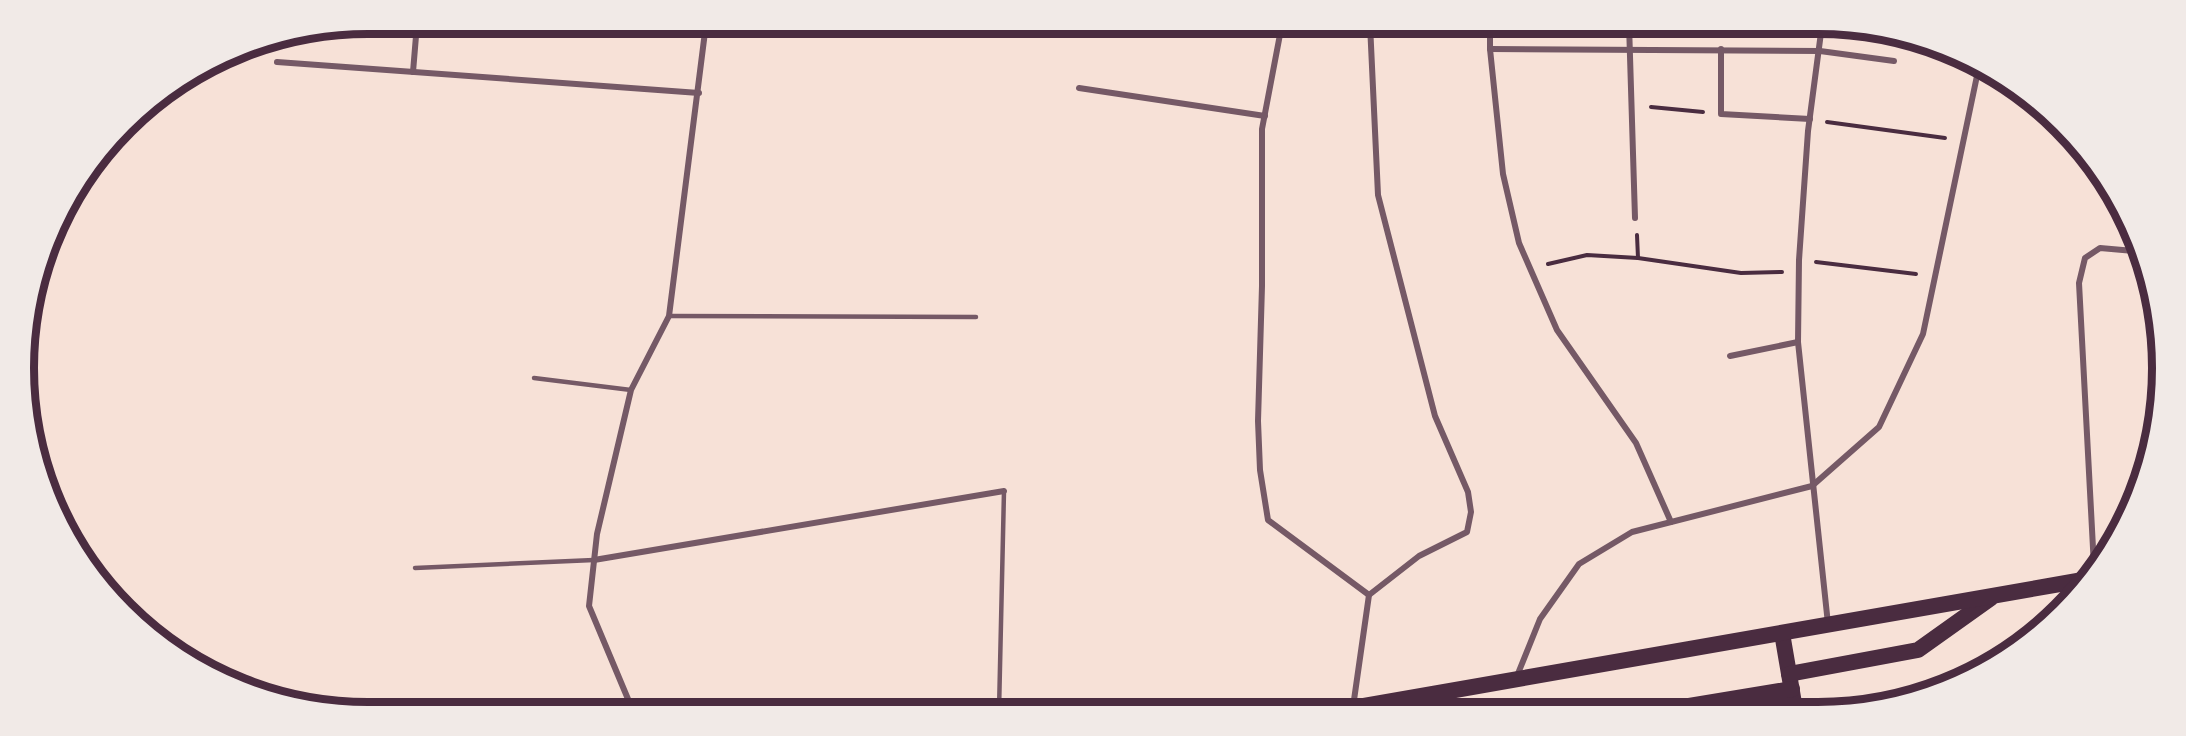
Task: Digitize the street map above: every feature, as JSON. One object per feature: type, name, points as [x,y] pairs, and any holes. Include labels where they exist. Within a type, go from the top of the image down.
[{"type":"highway","points":[[1388,702],[2074,582]]},
{"type":"highway","points":[[1705,702],[1918,650],[1994,596]]},
{"type":"highway","points":[[1782,633],[1794,702]]},
{"type":"street","points":[[412,72],[416,34]]},
{"type":"street","points":[[629,702],[589,606],[594,560],[597,534],[631,390],[669,315],[705,34]]},
{"type":"street","points":[[1280,34],[1265,116],[1258,422],[1260,470],[1268,520],[1369,595]]},
{"type":"street","points":[[1348,702],[1369,595],[1419,556],[1467,531],[1472,512],[1468,492],[1435,416],[1378,195],[1370,34]]},
{"type":"street","points":[[1490,34],[1503,174],[1519,243],[1557,330],[1636,443],[1671,522]]},
{"type":"street","points":[[1630,34],[1635,218]]},
{"type":"street","points":[[1821,34],[1810,119],[1799,260],[1798,342],[1828,625]]},
{"type":"street","points":[[1490,49],[1631,48],[1820,51],[1894,61]]},
{"type":"street","points":[[1721,49],[1721,114],[1810,119]]},
{"type":"street","points":[[277,62],[699,93]]},
{"type":"street","points":[[1515,680],[1540,619],[1579,564],[1632,532],[1812,486],[1879,427],[1923,334],[1977,75]]},
{"type":"street","points":[[1079,88],[1265,116]]},
{"type":"street","points":[[2093,555],[2079,283],[2085,258],[2100,248],[2130,251]]},
{"type":"street","points":[[1730,356],[1798,342]]},
{"type":"street","points":[[594,560],[1004,491]]},
{"type":"lane","points":[[669,315],[976,317]]},
{"type":"lane","points":[[534,378],[631,390]]},
{"type":"lane","points":[[999,702],[1004,491]]},
{"type":"lane","points":[[415,568],[594,560]]},
{"type":"path","points":[[1631,105],[1721,114]]},
{"type":"path","points":[[1810,119],[1964,140]]},
{"type":"path","points":[[1530,268],[1587,255],[1638,258],[1741,273],[1799,271]]},
{"type":"path","points":[[1799,260],[1935,276]]}]
